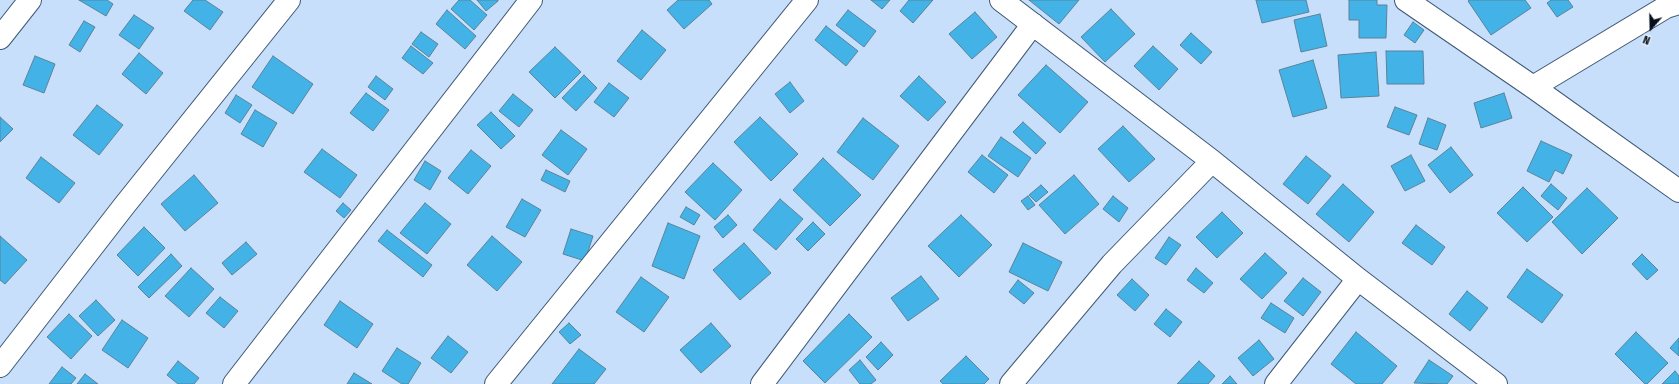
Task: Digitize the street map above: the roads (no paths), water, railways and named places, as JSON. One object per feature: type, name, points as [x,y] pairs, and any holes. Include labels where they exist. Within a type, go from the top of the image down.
[{"type":"street","points":[[0,38],[30,0]]},
{"type":"street","points":[[0,366],[124,206],[289,0]]},
{"type":"street","points":[[234,384],[531,0]]},
{"type":"street","points":[[496,384],[807,0]]},
{"type":"street","points":[[1001,0],[1212,161],[1358,279],[1496,384]]},
{"type":"street","points":[[1406,0],[1533,87],[1679,191]]},
{"type":"street","points":[[1533,87],[1666,7],[1679,3]]},
{"type":"street","points":[[762,384],[1033,24]]},
{"type":"street","points":[[1011,384],[1112,264],[1212,161]]},
{"type":"street","points":[[1276,384],[1358,279]]}]
